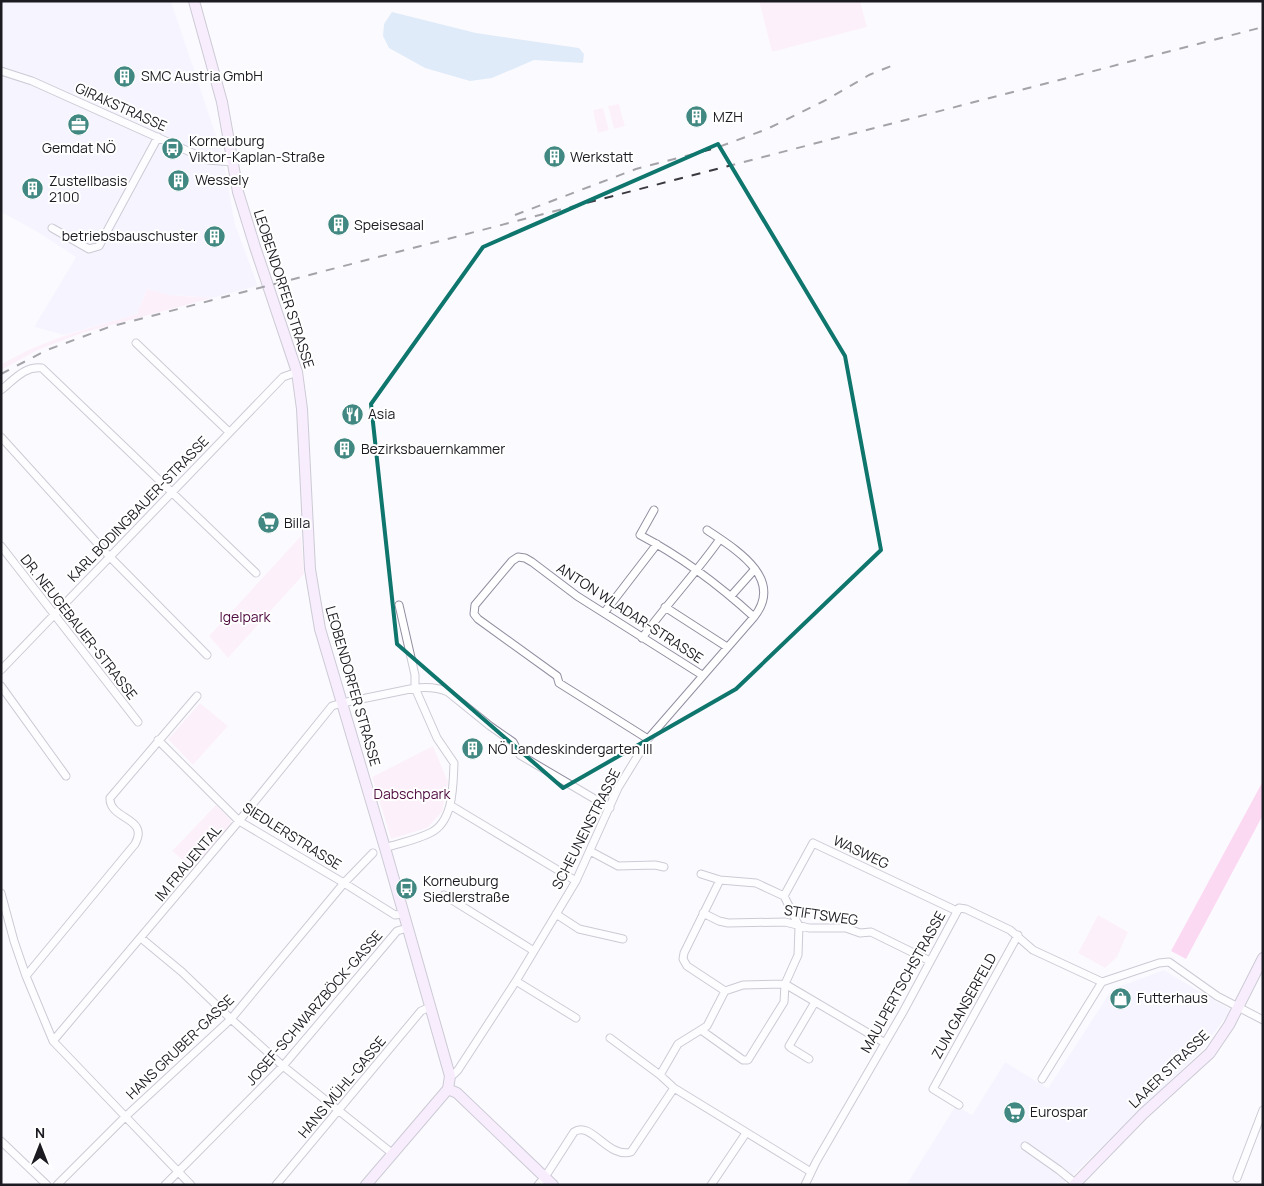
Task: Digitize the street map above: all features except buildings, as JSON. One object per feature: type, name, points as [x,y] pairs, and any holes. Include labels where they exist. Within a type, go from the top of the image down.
[{"type":"main road","name":"LEOBENDORFER STRASSE","points":[[194,1],[217,81],[238,192],[297,372],[302,409],[308,545],[312,585],[320,629],[450,1076],[448,1090]]},
{"type":"main road","name":"LAAER STRASSE","points":[[1074,1184],[1143,1114],[1210,1053],[1223,1036],[1263,958]]},
{"type":"main road","points":[[366,1185],[448,1090],[457,1092],[545,1182]]},
{"type":"street","name":"GIRAKSTRASSE","points":[[1,71],[32,81],[208,160],[232,162]]},
{"type":"street","points":[[52,228],[89,249],[95,249],[99,246],[158,137]]},
{"type":"street","points":[[136,344],[229,432]]},
{"type":"street","points":[[1,390],[25,370],[34,367],[42,368],[256,573]]},
{"type":"street","name":"KARL BODINGBAUER-STRASSE","points":[[1,670],[229,432],[283,378],[297,372]]},
{"type":"street","points":[[1,437],[109,556],[207,655]]},
{"type":"street","points":[[654,510],[640,535],[698,570],[754,617]]},
{"type":"street","points":[[707,530],[743,556],[755,569],[730,596]]},
{"type":"street","points":[[642,638],[665,606],[698,570],[720,539]]},
{"type":"street","points":[[604,613],[656,544]]},
{"type":"street","name":"DR. NEUGEBAUER-STRASSE","points":[[1,546],[138,722]]},
{"type":"street","name":"ANTON WLADAR-STRASSE","points":[[648,739],[559,683],[557,676],[478,619],[474,614],[475,605],[512,562],[518,557],[526,558],[577,596],[702,676]]},
{"type":"street","name":"SCHEUNENSTRASSE","points":[[450,1076],[458,1070],[516,981],[576,881],[618,788],[648,739],[762,606],[763,589],[755,569]]},
{"type":"street","points":[[385,848],[431,833],[441,824],[450,805],[454,763],[437,738],[416,688],[415,675],[399,605]]},
{"type":"street","points":[[665,606],[727,647]]},
{"type":"street","points":[[1,686],[66,776]]},
{"type":"street","points":[[342,703],[416,688],[428,687],[448,692],[490,726],[514,742],[520,755],[610,808]]},
{"type":"street","points":[[26,976],[137,841],[139,832],[137,827],[113,808],[110,798],[197,696]]},
{"type":"street","name":"IM FRAUENTAL","points":[[53,1041],[141,938],[328,710],[332,706],[342,703]]},
{"type":"street","name":"SIEDLERSTRASSE","points":[[158,740],[239,820],[395,915],[403,914]]},
{"type":"street","points":[[450,805],[576,881]]},
{"type":"street","name":"WASWEG","points":[[784,896],[813,843],[957,911]]},
{"type":"street","points":[[590,851],[618,866],[655,865],[664,867]]},
{"type":"street","name":"HANS GRUBER-GASSE","points":[[57,1185],[125,1118],[231,1019],[344,883],[373,853]]},
{"type":"street","points":[[701,874],[720,880],[756,883],[784,896],[799,926],[798,955],[785,984],[784,1002],[748,1060],[743,1060],[701,1030]]},
{"type":"street","points":[[720,880],[684,953],[683,959],[687,966],[725,991]]},
{"type":"street","points":[[1,893],[26,976],[53,1041],[191,1185]]},
{"type":"street","points":[[444,895],[534,951]]},
{"type":"street","name":"MAULPERTSCHSTRASSE","points":[[806,1185],[811,1172],[885,1043],[957,911],[962,908],[966,909],[1010,930],[1033,950],[1102,982]]},
{"type":"street","name":"STIFTSWEG","points":[[704,913],[719,921],[728,923],[786,922],[809,928],[846,928],[860,933],[872,932],[930,961]]},
{"type":"street","points":[[556,914],[579,929],[624,939]]},
{"type":"street","name":"JOSEF-SCHWARZBÖCK-GASSE","points":[[165,1185],[283,1066],[397,931],[407,928]]},
{"type":"street","name":"ZUM GANSERFELD","points":[[959,1105],[933,1089],[1018,935]]},
{"type":"street","points":[[141,938],[182,972],[283,1066],[394,1154]]},
{"type":"street","points":[[1042,1079],[1102,982],[1159,963],[1169,962],[1217,996],[1263,1020]]},
{"type":"street","points":[[516,981],[576,1018]]},
{"type":"street","points":[[660,1075],[678,1044],[707,1026],[725,991],[743,985],[785,984],[885,1043]]},
{"type":"street","points":[[809,1059],[789,1046],[815,1002]]},
{"type":"street","name":"HANS MÜHL-GASSE","points":[[276,1185],[421,1011],[430,1007]]},
{"type":"street","points":[[610,1038],[660,1075],[674,1088],[811,1172]]},
{"type":"street","points":[[545,1182],[574,1132],[579,1129],[585,1129],[616,1151],[631,1152],[674,1088]]},
{"type":"street","points":[[1237,1178],[1263,1110]]},
{"type":"street","points":[[711,1185],[746,1133]]},
{"type":"street","points":[[1,1141],[47,1185]]},
{"type":"street","points":[[1025,1146],[1059,1170],[1074,1184]]},
{"type":"highlighted area","points":[[718,144],[845,356],[881,550],[736,689],[563,788],[397,644],[371,404],[483,247]]},
{"type":"shaded area","points":[[1,1],[171,1],[222,153],[235,224],[258,286],[212,298],[169,295],[147,289],[137,314],[64,335],[34,327],[76,257],[34,230],[1,212]]},
{"type":"shaded area","points":[[1263,781],[1263,815],[1186,959],[1171,951]]},
{"type":"shaded area","points":[[1164,970],[1231,1010],[1201,1051],[1063,1185],[906,1185],[956,1105],[972,1115],[1005,1062],[1048,1088],[1112,989]]},
{"type":"green space","points":[[759,1],[860,1],[867,27],[772,52]]},
{"type":"green space","points":[[619,104],[625,126],[614,129],[608,106]]},
{"type":"green space","points":[[603,108],[609,130],[598,133],[593,110]]},
{"type":"green space","points":[[147,289],[169,295],[212,298],[82,333],[38,350],[1,370],[1,365],[50,341],[137,314]]},
{"type":"green space","name":"Igelpark","points":[[301,536],[304,574],[228,658],[209,636]]},
{"type":"green space","points":[[200,703],[228,726],[193,765],[168,739]]},
{"type":"green space","name":"Dabschpark","points":[[433,746],[448,782],[442,812],[427,828],[391,839],[372,777]]},
{"type":"green space","points":[[216,805],[231,820],[231,824],[193,869],[172,851]]},
{"type":"green space","points":[[1098,915],[1128,932],[1117,957],[1105,968],[1078,953]]},
{"type":"water","points":[[392,12],[476,33],[579,48],[584,54],[583,63],[534,60],[492,78],[470,81],[425,68],[389,48],[383,36],[384,24]]},
{"type":"railway","points":[[1,374],[47,350],[109,327],[1263,27]]},
{"type":"railway","points":[[515,215],[636,169],[716,148],[767,129],[824,101],[869,75],[891,66]]},
{"type":"place","name":"SMC Austria GmbH","points":[[125,76]]},
{"type":"place","name":"MZH","points":[[697,117]]},
{"type":"place","name":"Gemdat NÖ","points":[[79,125]]},
{"type":"place","name":"Korneuburg Viktor-Kaplan-Straße","points":[[173,149]]},
{"type":"place","name":"Werkstatt","points":[[554,157]]},
{"type":"place","name":"Wessely","points":[[179,180]]},
{"type":"place","name":"Zustellbasis 2100","points":[[33,189]]},
{"type":"place","name":"Speisesaal","points":[[338,225]]},
{"type":"place","name":"betriebsbauschuster","points":[[214,236]]},
{"type":"place","name":"Asia","points":[[352,414]]},
{"type":"place","name":"Bezirksbauernkammer","points":[[345,449]]},
{"type":"place","name":"Billa","points":[[268,523]]},
{"type":"place","name":"NÖ Landeskindergarten III","points":[[472,749]]},
{"type":"place","name":"Korneuburg Siedlerstraße","points":[[407,889]]},
{"type":"place","name":"Futterhaus","points":[[1121,998]]},
{"type":"place","name":"Eurospar","points":[[1014,1112]]}]
